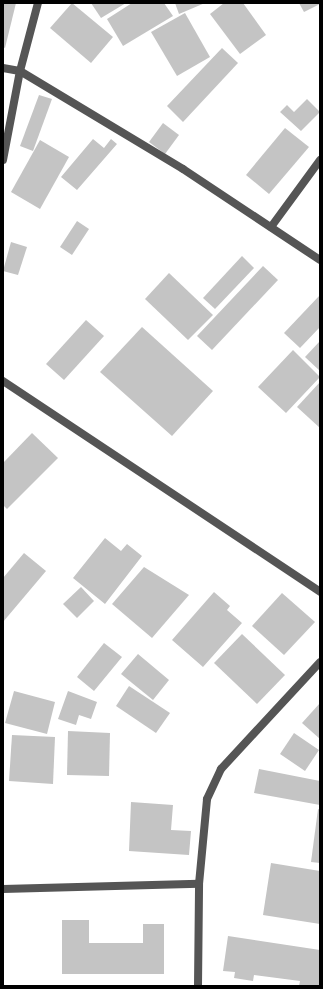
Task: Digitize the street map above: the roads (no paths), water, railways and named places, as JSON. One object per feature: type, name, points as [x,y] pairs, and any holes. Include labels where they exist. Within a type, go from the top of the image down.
[{"type":"street","points":[[3,160],[20,71],[38,3]]},
{"type":"street","points":[[3,68],[20,71],[183,169],[320,260]]},
{"type":"street","points":[[271,227],[320,160]]},
{"type":"street","points":[[3,381],[320,592]]},
{"type":"street","points":[[198,986],[199,884],[205,810],[213,783],[221,769],[320,662]]},
{"type":"street","points":[[3,889],[199,884]]}]
